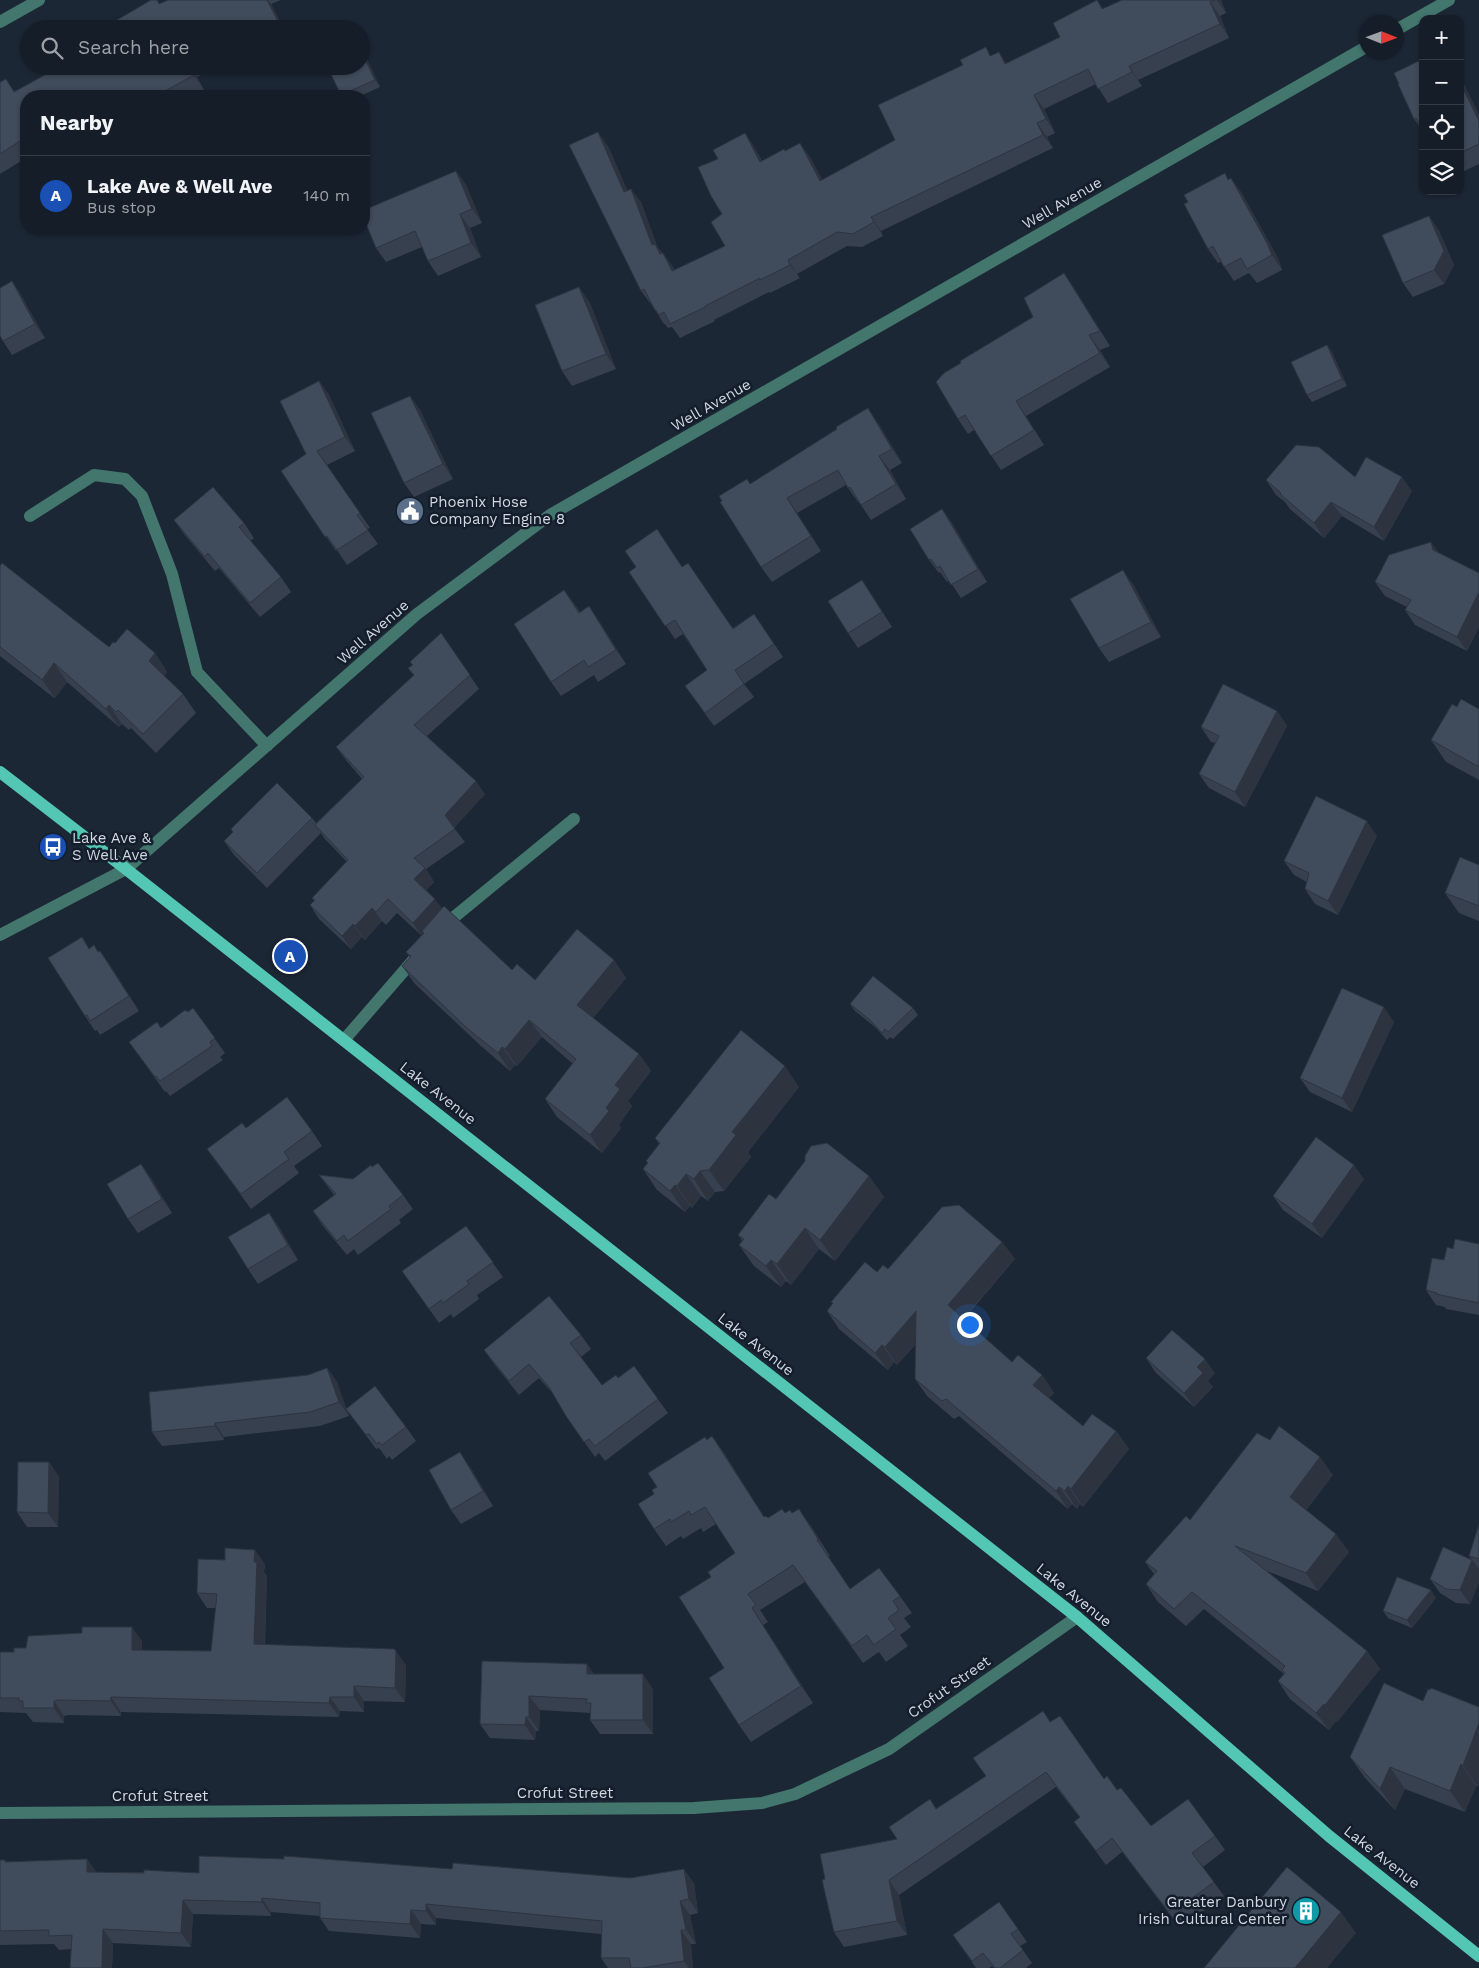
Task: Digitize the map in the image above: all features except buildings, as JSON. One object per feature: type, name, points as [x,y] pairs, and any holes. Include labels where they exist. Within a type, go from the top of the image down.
[{"type":"main road","name":"Lake Avenue","points":[[0,772],[1077,1617],[1329,1836],[1479,1956]]},
{"type":"street","points":[[0,22],[39,0]]},
{"type":"street","points":[[1404,25],[1449,0]]},
{"type":"street","name":"Well Avenue","points":[[0,935],[126,869],[417,614],[550,516],[1359,51]]},
{"type":"street","points":[[30,516],[94,475],[125,479],[142,496],[172,574],[198,672],[266,746]]},
{"type":"street","points":[[434,936],[447,921],[574,819]]},
{"type":"street","points":[[344,1040],[421,951]]},
{"type":"street","name":"Crofut Street","points":[[0,1813],[694,1808],[762,1803],[796,1794],[889,1750],[1077,1617]]},
{"type":"place","name":"Phoenix Hose Company Engine 8","points":[[410,511]]},
{"type":"place","name":"Lake Ave & S Well Ave","points":[[53,847]]},
{"type":"place","name":"Lake Ave & Well Ave","points":[[290,956]]},
{"type":"place","name":"Greater Danbury Irish Cultural Center","points":[[1306,1911]]}]
